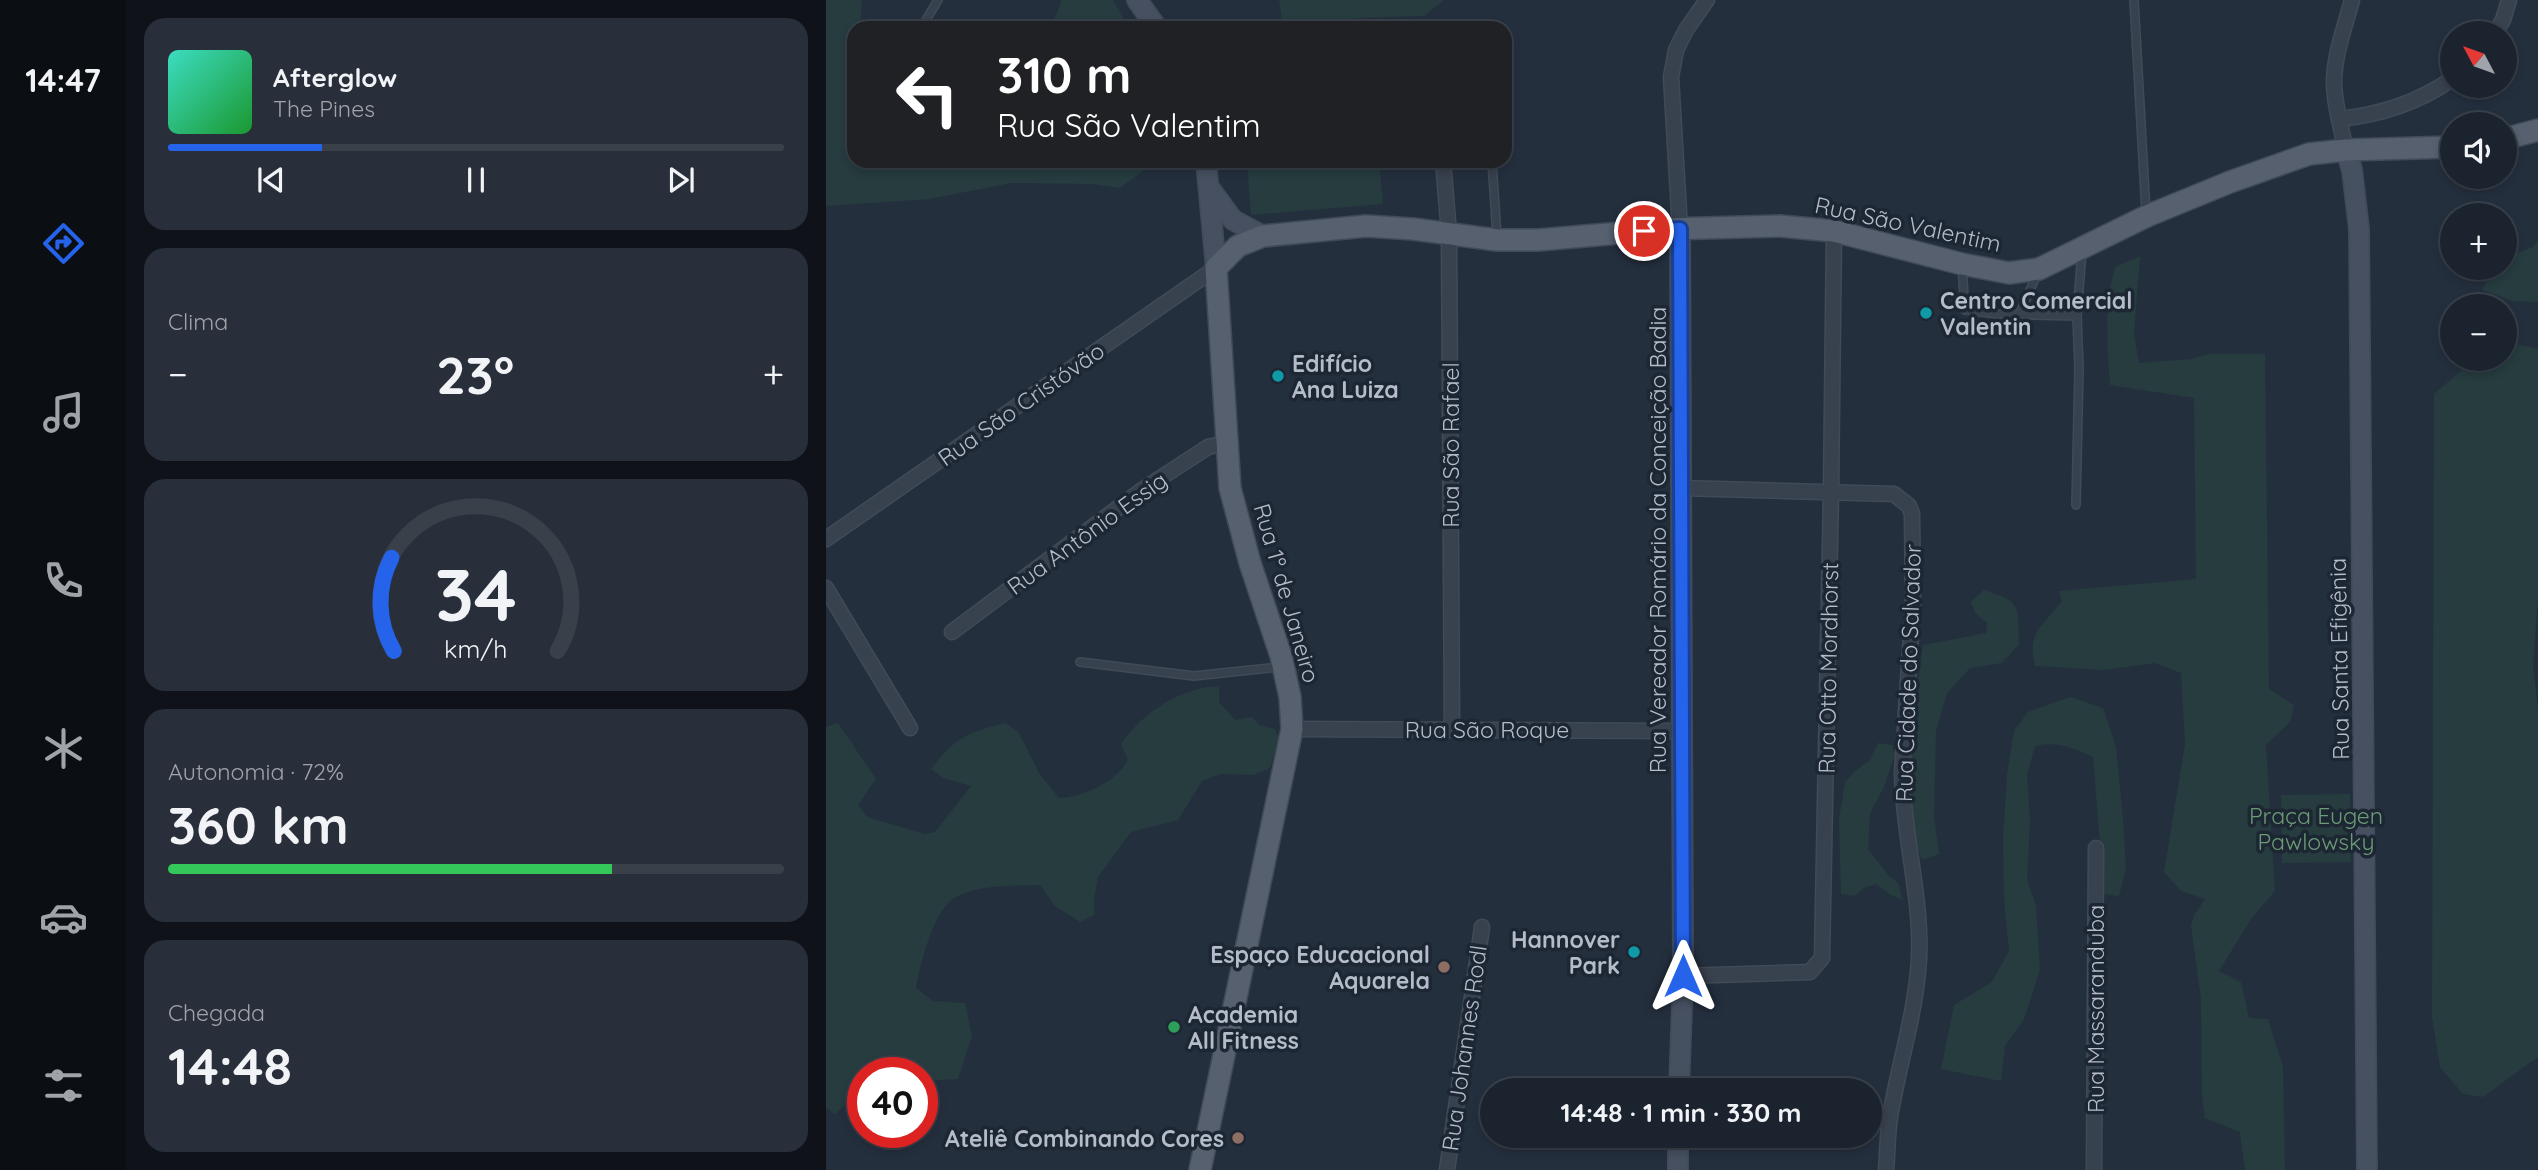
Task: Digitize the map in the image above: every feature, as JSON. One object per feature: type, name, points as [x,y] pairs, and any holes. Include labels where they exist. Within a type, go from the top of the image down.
[{"type":"main road","points":[[2517,136],[2538,130]]},
{"type":"main road","name":"Rua São Valentim","points":[[1216,268],[1238,246],[1263,236],[1366,226],[1390,226],[1497,240],[1538,240],[1680,229],[1780,226],[1834,231],[1962,264],[2009,272],[2039,269],[2147,216],[2309,154],[2346,150],[2440,147]]},
{"type":"main road","name":"Rua 1º de Janeiro","points":[[1200,1170],[1292,729],[1290,697],[1276,635],[1239,526],[1230,488],[1216,268]]},
{"type":"street","points":[[1137,0],[1152,21]]},
{"type":"street","name":"Rua Vereador Romário da Conceição Badia","points":[[1679,1078],[1683,976],[1680,229],[1671,77],[1676,50],[1707,0]]},
{"type":"street","points":[[2346,150],[2334,79],[2337,52],[2352,0]]},
{"type":"street","points":[[2502,21],[2509,0]]},
{"type":"street","points":[[2339,119],[2360,117],[2417,101],[2440,87]]},
{"type":"street","name":"Rua Santa Efigênia","points":[[2346,150],[2352,170],[2359,229],[2367,1170]]},
{"type":"street","name":"Rua 1º de Janeiro","points":[[1207,168],[1216,268]]},
{"type":"street","name":"Rua São Rafael","points":[[1444,168],[1449,234],[1452,729]]},
{"type":"street","name":"Rua 1º de Janeiro","points":[[1210,189],[1233,220],[1263,236]]},
{"type":"street","name":"Rua Otto Mordhorst","points":[[1683,976],[1810,972],[1822,958],[1834,231]]},
{"type":"street","name":"Rua São Cristóvão","points":[[826,539],[1216,268]]},
{"type":"street","name":"Rua Antônio Essig","points":[[952,632],[1142,490],[1208,447],[1226,443]]},
{"type":"street","name":"Rua Cidade do Salvador","points":[[1681,488],[1894,494],[1909,506],[1912,514],[1913,604],[1902,799],[1919,925],[1919,960],[1913,1017],[1891,1109],[1886,1170]]},
{"type":"street","points":[[826,588],[910,728]]},
{"type":"street","name":"Rua São Roque","points":[[1292,729],[1683,731]]},
{"type":"street","name":"Rua Massaranduba","points":[[2094,1170],[2096,848]]},
{"type":"street","name":"Rua Johannes Rodl","points":[[1447,1170],[1482,927]]},
{"type":"street","points":[[1678,1148],[1678,1170]]},
{"type":"lane","points":[[925,21],[938,0]]},
{"type":"lane","points":[[2134,0],[2147,216]]},
{"type":"lane","points":[[1492,168],[1497,240]]},
{"type":"lane","points":[[2076,505],[2079,368],[2077,316],[2082,249]]},
{"type":"lane","points":[[1962,264],[1965,310],[1997,314],[2077,316]]},
{"type":"lane","points":[[2020,313],[2039,269]]},
{"type":"lane","points":[[1080,662],[1194,676],[1284,667]]},
{"type":"green space","points":[[826,0],[862,0],[860,21],[847,21],[847,87],[844,97],[847,102],[847,168],[1147,168],[1120,188],[1092,184],[1011,183],[930,199],[826,206]]},
{"type":"green space","points":[[1062,0],[1113,0],[1125,21],[1054,21]]},
{"type":"green space","points":[[1279,0],[1444,0],[1424,16],[1282,21]]},
{"type":"green space","points":[[1248,168],[1380,168],[1383,204],[1251,215]]},
{"type":"green space","points":[[2538,240],[2538,302],[2517,301],[2517,294],[2493,294],[2482,290],[2487,280],[2517,280],[2517,253],[2533,247]]},
{"type":"green space","points":[[2140,256],[2134,334],[2139,363],[2191,359],[2209,354],[2265,354],[2269,689],[2294,705],[2290,722],[2266,745],[2275,891],[2251,919],[2219,971],[2241,982],[2249,1018],[2268,1019],[2283,1067],[2285,1170],[2245,1170],[2240,1132],[2205,1118],[2202,1096],[2201,999],[2191,926],[2194,915],[2205,899],[2181,891],[2164,872],[2185,744],[2181,673],[2155,663],[2104,670],[2035,666],[2033,655],[2038,631],[2062,601],[2059,591],[2196,579],[2194,398],[2110,385],[2107,326],[2115,267]]},
{"type":"green space","points":[[2517,344],[2538,349],[2538,597],[2533,666],[2538,709],[2538,1057],[2483,1097],[2463,1094],[2440,1067],[2432,1017],[2434,394],[2461,371],[2517,371]]},
{"type":"green space","points":[[1984,590],[2012,602],[2018,613],[2019,644],[2002,663],[1970,668],[1947,693],[1936,731],[1934,816],[1939,854],[1922,860],[1915,837],[1910,783],[1913,725],[1923,645],[1986,633],[1987,623],[1975,613],[1971,602]]},
{"type":"green space","points":[[1219,686],[1219,702],[1235,720],[1252,717],[1259,725],[1275,729],[1279,739],[1270,768],[1254,775],[1221,774],[1202,781],[1178,820],[1131,832],[1098,877],[1094,915],[1080,922],[1055,906],[1040,885],[985,888],[954,898],[934,926],[916,988],[933,1001],[965,1003],[972,1036],[958,1079],[938,1080],[938,1057],[847,1057],[847,1103],[835,1114],[826,1108],[826,727],[838,723],[876,779],[858,805],[867,817],[925,834],[935,832],[971,786],[943,778],[931,769],[964,737],[1006,723],[1019,733],[1039,773],[1059,798],[1078,795],[1098,787],[1123,768],[1128,760],[1121,744],[1151,712],[1190,691]]},
{"type":"green space","points":[[2070,697],[2103,708],[2116,747],[2126,868],[2119,896],[2104,894],[2093,757],[2065,746],[2035,746],[2027,775],[2030,820],[2027,880],[2036,905],[2040,970],[2024,1019],[2005,1046],[2001,1081],[1941,1069],[1954,1005],[1992,982],[2009,951],[2004,899],[2003,840],[2007,774],[2014,731],[2028,712]]},
{"type":"green space","points":[[1878,743],[1892,745],[1895,755],[1883,789],[1870,813],[1868,849],[1888,875],[1898,883],[1903,900],[1876,884],[1864,888],[1854,896],[1841,894],[1839,819],[1845,782],[1870,760]]},
{"type":"green space","name":"Praça Eugen Pawlowsky","points":[[2350,794],[2351,862],[2282,863],[2281,795]]},
{"type":"place","name":"Centro Comercial Valentin","points":[[1926,313]]},
{"type":"place","name":"Edifício Ana Luiza","points":[[1278,376]]},
{"type":"place","name":"Hannover Park","points":[[1634,952]]},
{"type":"place","name":"Espaço Educacional Aquarela","points":[[1444,967]]},
{"type":"place","name":"Academia All Fitness","points":[[1174,1027]]},
{"type":"place","name":"Ateliê Combinando Cores","points":[[1238,1138]]},
{"type":"route","points":[[1644,231],[1680,229],[1683,976]]}]
